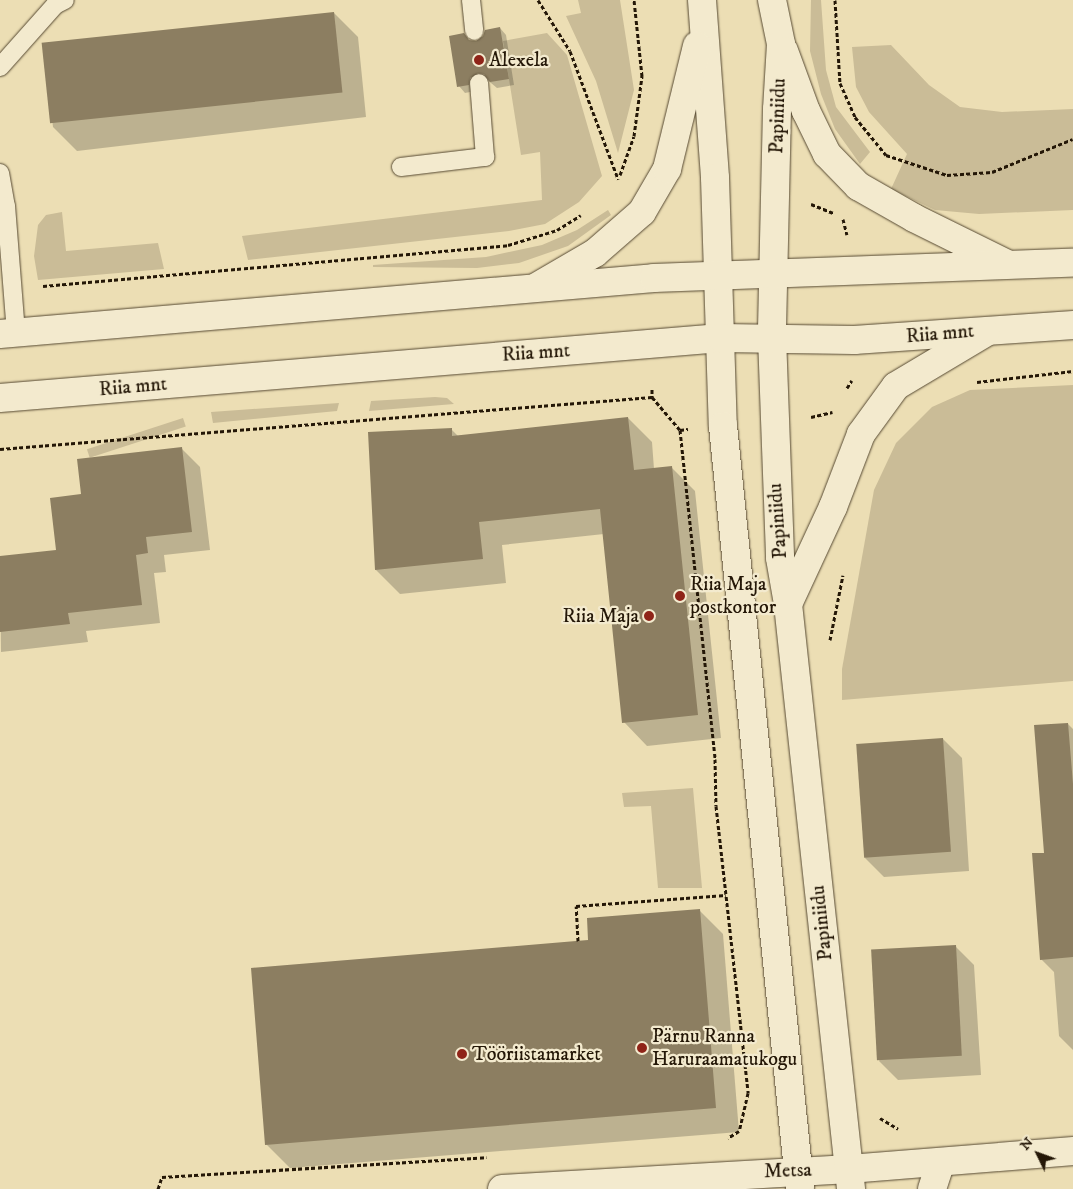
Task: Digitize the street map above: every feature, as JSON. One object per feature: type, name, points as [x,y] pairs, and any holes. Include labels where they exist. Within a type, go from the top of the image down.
[{"type":"main road","name":"Papiniidu","points":[[772,0],[781,44],[772,337],[775,476],[780,558],[788,604],[850,1179]]},
{"type":"main road","points":[[703,8],[718,275],[724,436],[799,1180]]},
{"type":"main road","points":[[533,289],[594,252],[642,212],[667,169],[703,8]]},
{"type":"main road","points":[[781,44],[806,111],[827,154],[858,186],[914,218],[1011,266]]},
{"type":"main road","points":[[8,333],[718,275],[1011,266],[1073,262]]},
{"type":"main road","name":"Riia mnt","points":[[0,398],[721,338],[772,337],[854,340],[1073,325]]},
{"type":"main road","points":[[788,604],[833,507],[861,434],[896,386],[991,330]]},
{"type":"main road","name":"Metsa","points":[[502,1189],[850,1179],[941,1162],[1073,1151]]},
{"type":"main road","points":[[932,1189],[941,1162]]},
{"type":"lane","points":[[0,66],[55,5],[65,0]]},
{"type":"lane","points":[[470,0],[474,31]]},
{"type":"lane","points":[[401,167],[485,157],[479,83]]},
{"type":"lane","points":[[0,173],[14,289],[8,333]]},
{"type":"path","points":[[538,0],[570,51],[618,179]]},
{"type":"path","points":[[615,187],[634,136],[642,76],[634,0]]},
{"type":"path","points":[[835,0],[840,82],[855,116],[886,155],[947,175],[992,172],[1073,139]]},
{"type":"path","points":[[802,200],[842,218],[847,235]]},
{"type":"path","points":[[14,289],[508,245],[557,230],[588,210]]},
{"type":"path","points":[[974,382],[991,378],[1073,371]]},
{"type":"path","points":[[652,390],[652,397],[680,430],[715,759],[716,806],[748,1093],[738,1131],[723,1142]]},
{"type":"path","points":[[0,449],[652,397]]},
{"type":"path","points":[[808,417],[833,412]]},
{"type":"path","points":[[680,430],[688,429]]},
{"type":"path","points":[[829,644],[845,566]]},
{"type":"path","points":[[578,941],[576,906],[726,895]]},
{"type":"path","points":[[874,1115],[901,1130]]},
{"type":"path","points":[[158,1189],[162,1177],[488,1156]]},
{"type":"shaded area","points":[[578,0],[620,0],[634,90],[618,153],[596,81],[566,16],[581,13]]},
{"type":"shaded area","points":[[811,0],[821,0],[826,70],[836,107],[870,152],[860,164],[835,129],[821,94],[810,51]]},
{"type":"shaded area","points":[[547,33],[567,55],[602,176],[579,202],[545,224],[509,231],[248,260],[242,236],[542,200],[540,152],[521,155],[503,41]]},
{"type":"shaded area","points":[[891,45],[929,85],[960,107],[1002,112],[1073,109],[1073,210],[979,214],[935,210],[891,189],[907,154],[869,112],[856,87],[852,47]]},
{"type":"shaded area","points":[[608,210],[611,215],[568,246],[519,263],[477,268],[373,267],[373,265],[486,257],[542,245],[577,230]]},
{"type":"shaded area","points":[[62,212],[66,251],[158,243],[164,269],[38,280],[34,256],[38,225],[46,215]]},
{"type":"shaded area","points":[[1073,385],[1073,681],[842,700],[842,669],[874,490],[896,443],[932,407],[970,390]]},
{"type":"shaded area","points":[[447,398],[454,404],[369,411],[371,401]]},
{"type":"shaded area","points":[[339,403],[337,411],[213,423],[211,412]]},
{"type":"shaded area","points":[[183,418],[186,427],[90,458],[87,449]]},
{"type":"shaded area","points":[[693,788],[702,888],[658,888],[651,806],[624,807],[622,793]]},
{"type":"building","points":[[334,12],[342,93],[50,123],[42,43]]},
{"type":"building","name":"Alexela","points":[[500,27],[509,79],[490,82],[484,74],[478,73],[470,78],[469,85],[457,87],[449,36],[464,33],[469,40],[476,41],[483,36],[485,30]]},
{"type":"building","name":"Riia Maja","points":[[628,417],[634,470],[672,466],[698,715],[622,723],[600,509],[479,522],[483,559],[375,570],[368,432],[452,428],[452,436]]},
{"type":"building","points":[[182,447],[192,532],[146,537],[148,553],[136,555],[142,605],[68,613],[70,624],[0,632],[0,556],[56,550],[50,498],[81,494],[77,459]]},
{"type":"building","points":[[1068,723],[1073,784],[1073,957],[1040,960],[1032,853],[1044,853],[1034,725]]},
{"type":"building","points":[[943,738],[951,852],[864,858],[856,744]]},
{"type":"building","points":[[700,909],[716,1108],[265,1145],[251,968],[588,940],[587,918]]},
{"type":"building","points":[[956,945],[962,1056],[877,1060],[871,949]]},
{"type":"place","name":"Alexela","points":[[479,60]]},
{"type":"place","name":"Riia Maja postkontor","points":[[680,596]]},
{"type":"place","name":"Riia Maja","points":[[649,616]]},
{"type":"place","name":"Pärnu Ranna Haruraamatukogu","points":[[642,1048]]},
{"type":"place","name":"Tööriistamarket","points":[[462,1054]]}]
